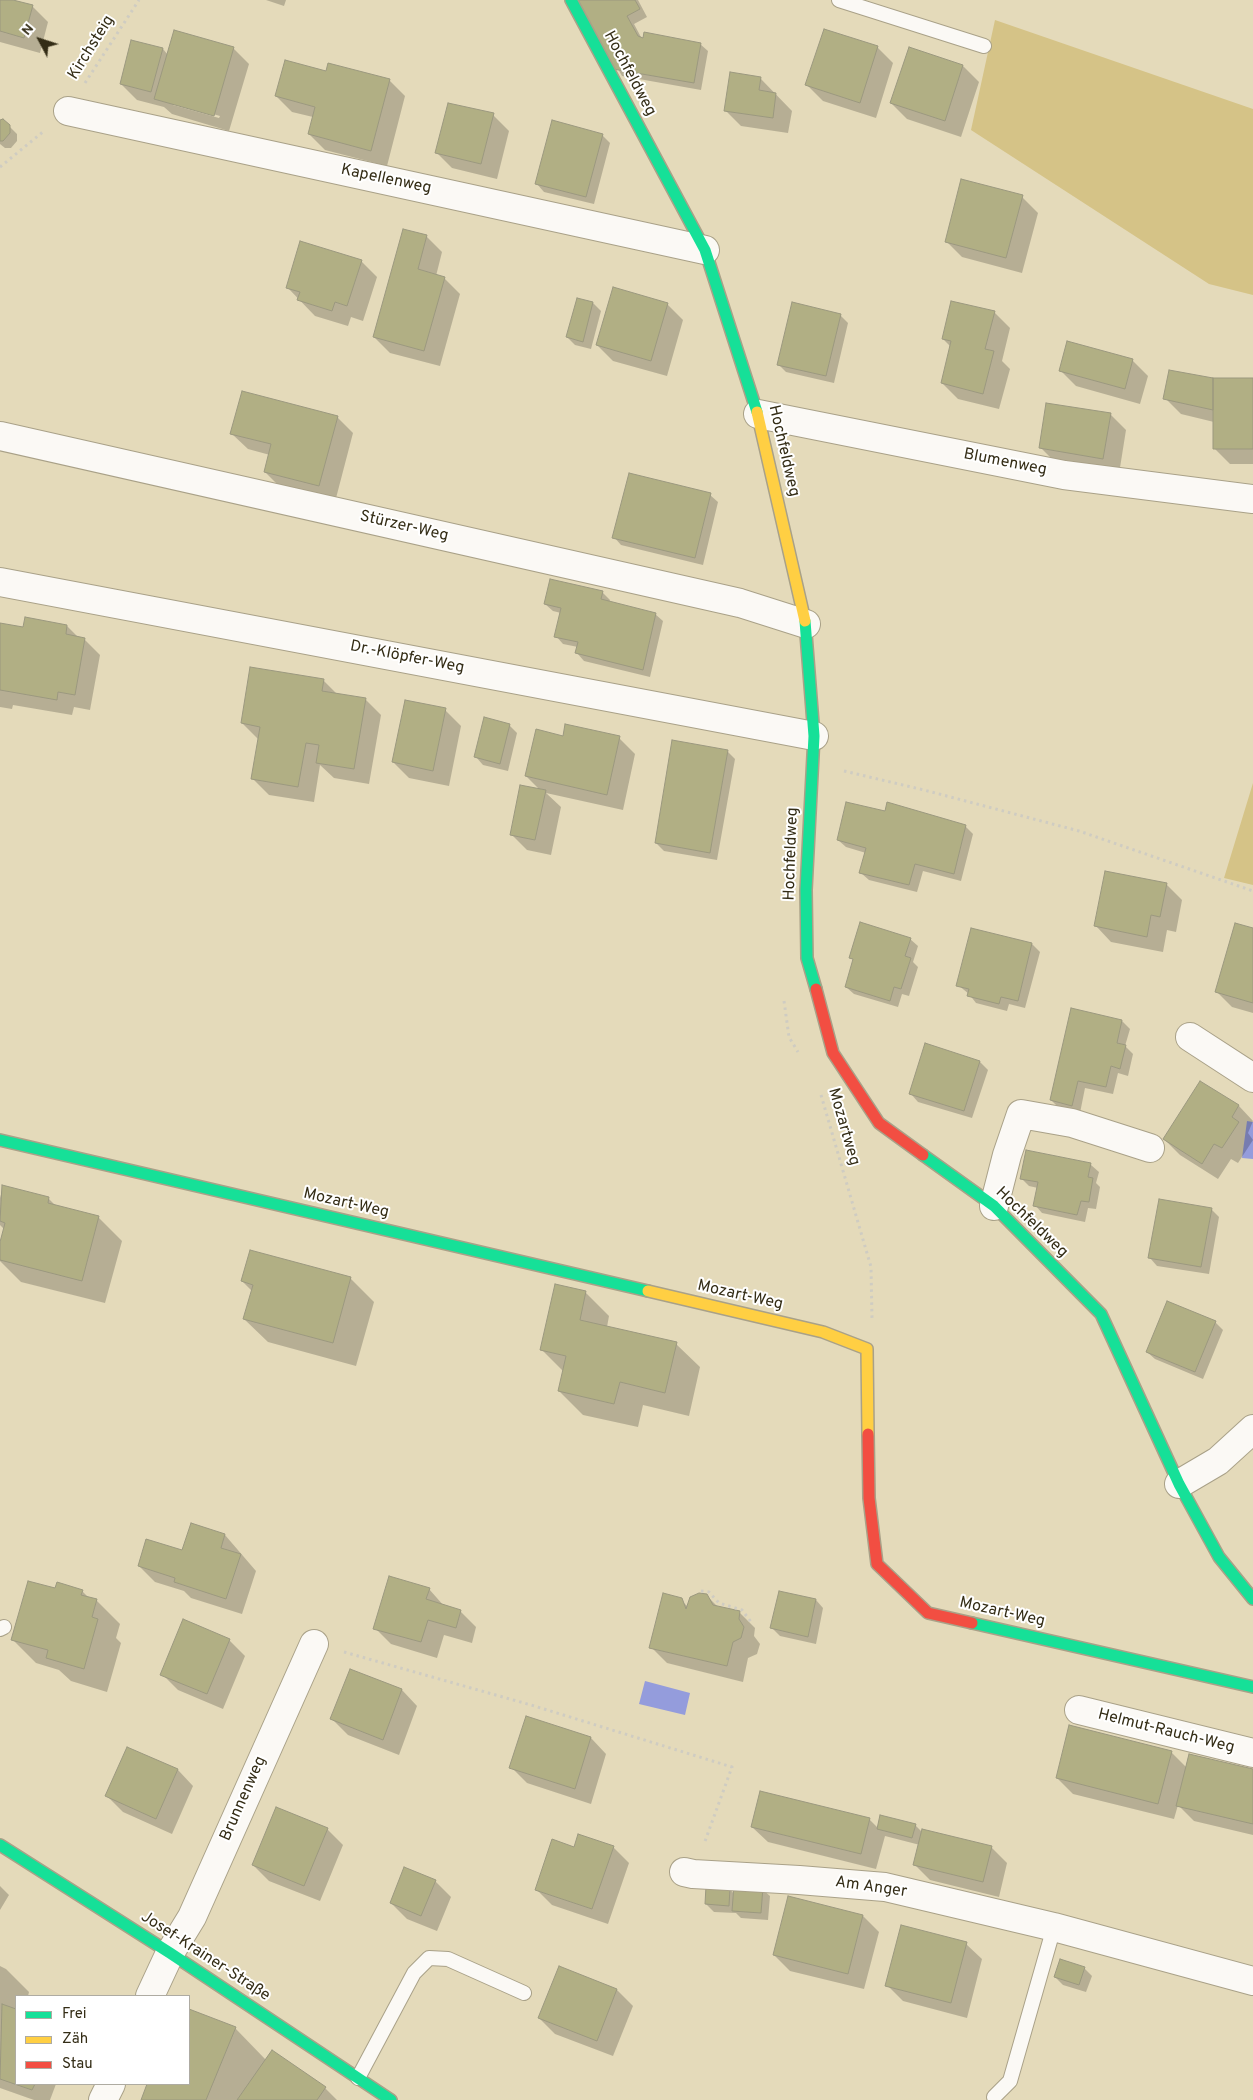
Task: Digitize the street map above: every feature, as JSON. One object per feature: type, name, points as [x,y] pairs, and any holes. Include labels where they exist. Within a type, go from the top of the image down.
[{"type":"street","name":"Hochfeldweg","points":[[571,0],[705,250],[758,414],[806,624],[814,736],[806,890],[807,958],[833,1053],[879,1123],[994,1206],[1101,1314],[1179,1484],[1219,1557],[1253,1599]]},
{"type":"street","name":"Kapellenweg","points":[[68,111],[705,250]]},
{"type":"street","name":"Blumenweg","points":[[758,414],[1064,475],[1253,499]]},
{"type":"street","name":"Stürzer-Weg","points":[[0,436],[740,603],[806,624]]},
{"type":"street","name":"Dr.-Klöpfer-Weg","points":[[0,582],[814,736]]},
{"type":"street","points":[[1190,1037],[1253,1078]]},
{"type":"street","points":[[994,1206],[1007,1155],[1021,1114],[1072,1123],[1150,1148]]},
{"type":"street","name":"Mozart-Weg","points":[[0,1140],[823,1332],[867,1349],[868,1498],[877,1564],[928,1613],[1253,1687]]},
{"type":"street","points":[[1179,1484],[1218,1461],[1253,1428]]},
{"type":"street","name":"Brunnenweg","points":[[150,1995],[170,1953],[192,1917],[314,1644]]},
{"type":"street","name":"Helmut-Rauch-Weg","points":[[1079,1710],[1253,1753]]},
{"type":"street","name":"Josef-Krainer-Straße","points":[[0,1845],[170,1953],[391,2100]]},
{"type":"street","name":"Am Anger","points":[[689,1873],[885,1887],[1054,1927],[1253,1981]]},
{"type":"street","points":[[103,2100],[110,2085]]},
{"type":"lane","points":[[839,0],[984,46]]},
{"type":"lane","points":[[994,2097],[1010,2081],[1054,1927]]},
{"type":"lane","points":[[358,2078],[414,1973],[429,1958],[448,1959],[524,1993]]},
{"type":"path","name":"Kirchsteig","points":[[0,167],[68,111],[139,0]]},
{"type":"path","points":[[813,764],[924,790],[1079,831],[1253,891]]},
{"type":"path","points":[[784,999],[789,1037],[799,1053]]},
{"type":"path","name":"Mozartweg","points":[[819,1086],[871,1267],[873,1312],[867,1349]]},
{"type":"path","points":[[701,1590],[709,1592],[719,1603],[742,1610],[751,1622]]},
{"type":"path","points":[[314,1644],[531,1705],[732,1767],[689,1873]]},
{"type":"shaded area","points":[[995,20],[1253,109],[1253,295],[1209,284],[971,130]]},
{"type":"shaded area","points":[[1253,783],[1253,885],[1224,878]]},
{"type":"water","points":[[1247,1121],[1253,1122],[1253,1159],[1242,1158]]},
{"type":"water","points":[[645,1681],[690,1693],[685,1715],[639,1704]]},
{"type":"building","points":[[0,0],[13,0],[33,5],[24,38],[0,31]]},
{"type":"building","points":[[578,0],[635,0],[640,9],[627,16],[638,36],[643,38],[644,32],[701,43],[694,83],[613,69]]},
{"type":"building","points":[[824,29],[878,46],[860,103],[805,85]]},
{"type":"building","points":[[174,30],[234,47],[214,116],[154,99]]},
{"type":"building","points":[[131,40],[163,48],[151,92],[120,84]]},
{"type":"building","points":[[909,47],[963,65],[945,121],[890,103]]},
{"type":"building","points":[[285,60],[326,71],[328,63],[390,79],[371,151],[308,134],[315,107],[275,96]]},
{"type":"building","points":[[730,72],[761,77],[759,90],[776,93],[773,118],[724,111]]},
{"type":"building","points":[[448,103],[494,113],[481,164],[435,153]]},
{"type":"building","points":[[3,119],[10,125],[10,133],[3,141],[0,141],[0,120]]},
{"type":"building","points":[[552,120],[603,134],[586,197],[535,184]]},
{"type":"building","points":[[961,179],[1023,195],[1006,258],[945,242]]},
{"type":"building","points":[[403,229],[427,235],[418,269],[445,277],[424,351],[373,337]]},
{"type":"building","points":[[300,241],[362,260],[347,306],[335,302],[332,311],[297,300],[300,292],[286,288]]},
{"type":"building","points":[[613,287],[668,303],[651,361],[596,345]]},
{"type":"building","points":[[577,298],[593,302],[583,342],[566,337]]},
{"type":"building","points":[[951,301],[995,311],[985,349],[994,351],[983,394],[941,383],[951,341],[942,339]]},
{"type":"building","points":[[792,302],[841,314],[826,376],[777,365]]},
{"type":"building","points":[[1067,341],[1133,359],[1125,389],[1059,371]]},
{"type":"building","points":[[1169,370],[1213,378],[1213,410],[1163,399]]},
{"type":"building","points":[[1213,378],[1253,378],[1253,449],[1213,449]]},
{"type":"building","points":[[242,391],[338,416],[319,486],[264,472],[271,444],[230,434]]},
{"type":"building","points":[[1046,403],[1111,413],[1103,459],[1039,448]]},
{"type":"building","points":[[629,473],[711,493],[695,558],[612,538]]},
{"type":"building","points":[[550,579],[603,591],[601,599],[656,613],[643,670],[575,653],[578,642],[554,637],[561,608],[544,604]]},
{"type":"building","points":[[25,617],[67,625],[66,634],[85,638],[75,695],[58,692],[57,700],[0,690],[0,623],[23,627]]},
{"type":"building","points":[[250,667],[324,679],[322,691],[366,698],[354,769],[316,763],[319,745],[306,743],[298,787],[251,779],[260,727],[241,723]]},
{"type":"building","points":[[405,700],[446,708],[433,771],[392,762]]},
{"type":"building","points":[[484,717],[510,724],[500,764],[474,757]]},
{"type":"building","points":[[565,724],[620,736],[607,795],[525,776],[536,729],[563,736]]},
{"type":"building","points":[[672,740],[728,750],[710,853],[655,843]]},
{"type":"building","points":[[520,785],[546,790],[535,840],[510,835]]},
{"type":"building","points":[[846,802],[885,811],[887,802],[966,825],[954,874],[915,864],[909,885],[859,873],[866,848],[837,840]]},
{"type":"building","points":[[1105,871],[1167,883],[1160,917],[1151,915],[1147,937],[1094,926]]},
{"type":"building","points":[[860,922],[911,938],[905,956],[911,958],[901,989],[894,987],[890,1001],[845,987],[853,959],[849,958]]},
{"type":"building","points":[[1235,923],[1253,928],[1253,1003],[1215,992]]},
{"type":"building","points":[[971,928],[1032,943],[1018,1001],[1001,997],[999,1004],[967,996],[969,989],[956,986]]},
{"type":"building","points":[[1071,1008],[1122,1020],[1117,1043],[1126,1045],[1120,1069],[1111,1066],[1106,1087],[1078,1081],[1072,1106],[1050,1100]]},
{"type":"building","points":[[925,1043],[980,1061],[964,1111],[909,1094]]},
{"type":"building","points":[[1200,1081],[1239,1105],[1232,1117],[1239,1122],[1222,1148],[1214,1144],[1202,1164],[1163,1139]]},
{"type":"building","points":[[1026,1150],[1091,1163],[1088,1177],[1093,1178],[1089,1202],[1081,1201],[1077,1215],[1033,1206],[1038,1182],[1020,1179]]},
{"type":"building","points":[[2,1185],[49,1197],[48,1203],[99,1216],[82,1281],[0,1260],[0,1242],[5,1223],[0,1221]]},
{"type":"building","points":[[1159,1199],[1212,1208],[1201,1267],[1148,1258]]},
{"type":"building","points":[[250,1250],[351,1277],[333,1343],[243,1319],[253,1285],[241,1281]]},
{"type":"building","points":[[555,1284],[586,1291],[580,1320],[677,1342],[665,1393],[620,1382],[614,1404],[558,1391],[566,1356],[540,1350]]},
{"type":"building","points":[[1167,1301],[1216,1321],[1195,1372],[1146,1352]]},
{"type":"building","points":[[191,1523],[225,1534],[221,1548],[241,1554],[226,1599],[174,1582],[175,1578],[138,1566],[146,1539],[182,1550]]},
{"type":"building","points":[[389,1576],[430,1588],[426,1599],[461,1610],[456,1628],[428,1620],[421,1642],[373,1629]]},
{"type":"building","points":[[28,1581],[55,1588],[57,1582],[83,1590],[81,1595],[97,1599],[92,1617],[98,1619],[84,1669],[46,1658],[48,1650],[11,1640]]},
{"type":"building","points":[[779,1591],[816,1599],[808,1637],[770,1628]]},
{"type":"building","points":[[663,1593],[682,1598],[686,1609],[690,1597],[699,1593],[707,1594],[713,1605],[740,1611],[739,1619],[744,1627],[741,1638],[733,1642],[727,1666],[649,1648]]},
{"type":"building","points":[[183,1619],[230,1639],[207,1694],[160,1675]]},
{"type":"building","points":[[350,1669],[402,1689],[383,1740],[330,1719]]},
{"type":"building","points":[[526,1716],[591,1737],[575,1789],[509,1768]]},
{"type":"building","points":[[1069,1725],[1172,1751],[1158,1804],[1056,1778]]},
{"type":"building","points":[[127,1747],[178,1769],[156,1819],[105,1796]]},
{"type":"building","points":[[1189,1754],[1253,1769],[1253,1824],[1176,1806]]},
{"type":"building","points":[[760,1791],[870,1818],[861,1854],[751,1827]]},
{"type":"building","points":[[276,1807],[328,1828],[304,1886],[252,1865]]},
{"type":"building","points":[[880,1815],[916,1824],[912,1838],[877,1829]]},
{"type":"building","points":[[922,1829],[992,1846],[983,1882],[913,1865]]},
{"type":"building","points":[[578,1834],[614,1846],[592,1909],[535,1890],[552,1839],[574,1847]]},
{"type":"building","points":[[404,1867],[436,1880],[421,1916],[390,1903]]},
{"type":"building","points":[[734,1885],[763,1887],[761,1913],[732,1911]]},
{"type":"building","points":[[706,1886],[730,1888],[729,1906],[705,1904]]},
{"type":"building","points":[[788,1896],[863,1915],[848,1974],[773,1955]]},
{"type":"building","points":[[901,1925],[967,1942],[951,2003],[885,1986]]},
{"type":"building","points":[[1060,1959],[1085,1967],[1079,1985],[1054,1977]]},
{"type":"building","points":[[559,1966],[617,1989],[597,2041],[538,2018]]},
{"type":"building","points":[[2,2004],[15,2009],[15,2084],[0,2079]]},
{"type":"building","points":[[190,2009],[236,2027],[206,2100],[141,2100],[147,2085],[190,2085]]},
{"type":"building","points":[[272,2050],[326,2087],[317,2100],[237,2100]]},
{"type":"building","points":[[17,2085],[34,2085],[32,2090]]},
{"type":"traffic: fast","points":[[571,0],[705,250],[757,412]]},
{"type":"traffic: fast","points":[[805,621],[814,736],[806,890],[807,958],[816,989]]},
{"type":"traffic: fast","points":[[0,1140],[648,1291]]},
{"type":"traffic: fast","points":[[923,1155],[994,1206],[1101,1314],[1179,1484],[1219,1557],[1253,1599]]},
{"type":"traffic: fast","points":[[972,1623],[1253,1687]]},
{"type":"traffic: fast","points":[[0,1845],[170,1953],[391,2100]]},
{"type":"traffic: slow","points":[[757,412],[805,621]]},
{"type":"traffic: slow","points":[[648,1291],[823,1332],[867,1349],[868,1434]]},
{"type":"traffic: jam","points":[[816,989],[833,1053],[879,1123],[923,1155]]},
{"type":"traffic: jam","points":[[868,1434],[869,1498],[877,1564],[928,1613],[972,1623]]}]
